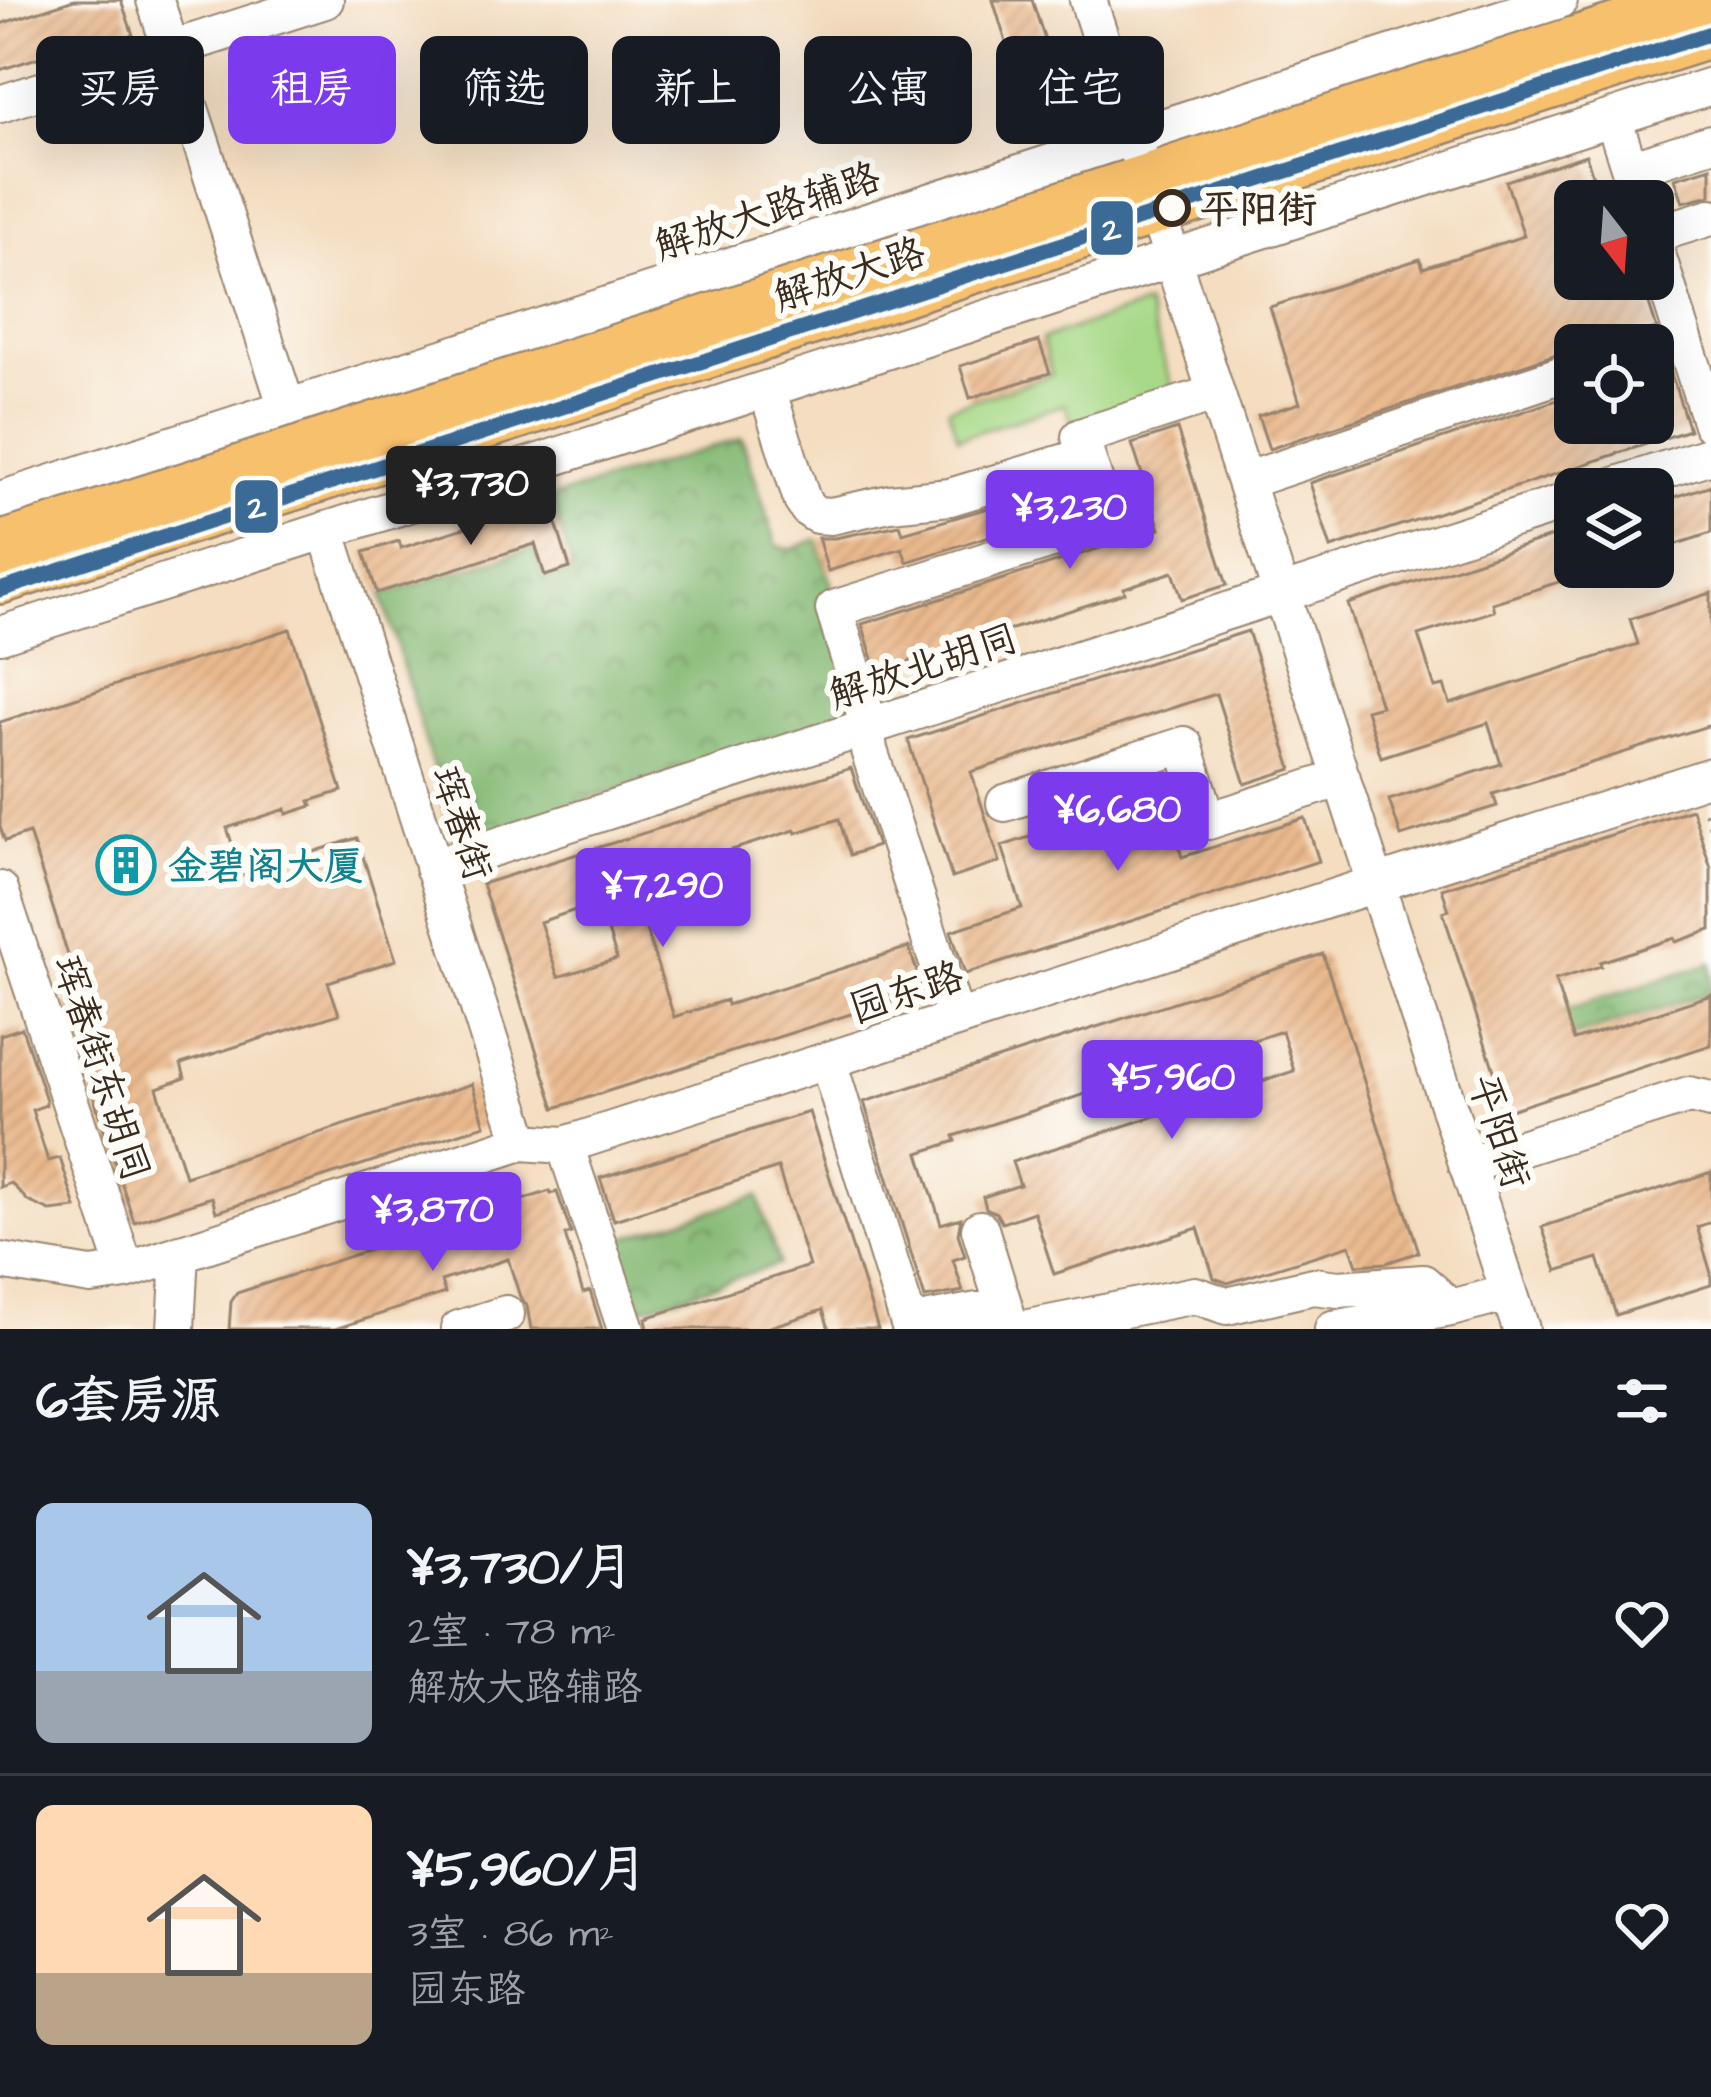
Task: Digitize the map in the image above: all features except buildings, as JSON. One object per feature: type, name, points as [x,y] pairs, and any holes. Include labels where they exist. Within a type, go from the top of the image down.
[{"type":"main road","name":"解放大路","points":[[0,545],[1698,0]]},
{"type":"main road","name":"解放大路","points":[[0,580],[1145,175],[1711,35]]},
{"type":"street","points":[[155,0],[167,36]]},
{"type":"street","points":[[204,39],[325,0]]},
{"type":"street","name":"平阳街","points":[[1088,0],[1521,1329]]},
{"type":"street","name":"解放大路辅路","points":[[0,500],[286,408],[1145,175],[1559,0]]},
{"type":"street","points":[[0,635],[1711,86]]},
{"type":"street","points":[[0,104],[36,93]]},
{"type":"street","points":[[1613,117],[1633,180]]},
{"type":"street","points":[[1644,180],[1711,143]]},
{"type":"street","points":[[201,144],[286,408]]},
{"type":"street","points":[[1674,231],[1711,217]]},
{"type":"street","points":[[1674,356],[1711,424]]},
{"type":"street","points":[[1245,482],[1554,377]]},
{"type":"street","points":[[767,389],[802,500],[817,515],[950,497],[1086,456]]},
{"type":"street","points":[[956,1019],[869,749],[863,703],[834,609],[1108,522],[1080,437],[1216,393]]},
{"type":"street","points":[[1670,468],[1711,455]]},
{"type":"street","name":"解放北胡同","points":[[433,867],[1554,506]]},
{"type":"street","name":"珲春街","points":[[326,530],[521,1142]]},
{"type":"street","points":[[1005,802],[1184,746],[1208,820],[1342,778]]},
{"type":"street","name":"园东路","points":[[0,1261],[91,1276],[126,1271],[521,1142],[566,1145],[1711,776]]},
{"type":"street","name":"珲春街东胡同","points":[[2,902],[16,994],[126,1271]]},
{"type":"street","points":[[829,1060],[909,1324],[1013,1321],[1195,1295],[1227,1306],[1312,1286],[1339,1289],[1423,1283],[1451,1308]]},
{"type":"street","points":[[1467,1165],[1704,1094]]},
{"type":"street","points":[[566,1145],[626,1329]]},
{"type":"street","points":[[980,1229],[1013,1321]]},
{"type":"street","points":[[176,1329],[180,1253]]},
{"type":"street","points":[[1333,1329],[1509,1293]]},
{"type":"street","points":[[459,1329],[506,1314]]},
{"type":"green space","points":[[1146,305],[1175,394],[1073,426],[1065,404],[958,438],[948,408],[1052,375],[1042,339]]},
{"type":"green space","points":[[742,438],[777,546],[793,549],[817,539],[835,596],[852,707],[846,715],[455,843],[382,595],[533,548],[544,580],[573,570],[551,498]]},
{"type":"green space","points":[[1711,963],[1711,992],[1553,1043],[1544,1017]]},
{"type":"green space","points":[[758,1196],[779,1264],[632,1311],[611,1242]]},
{"type":"transit line","name":"2","points":[[0,590],[1711,33]]},
{"type":"place","name":"平阳街","points":[[1172,208]]},
{"type":"place","name":"金碧阁大厦","points":[[126,865]]}]
